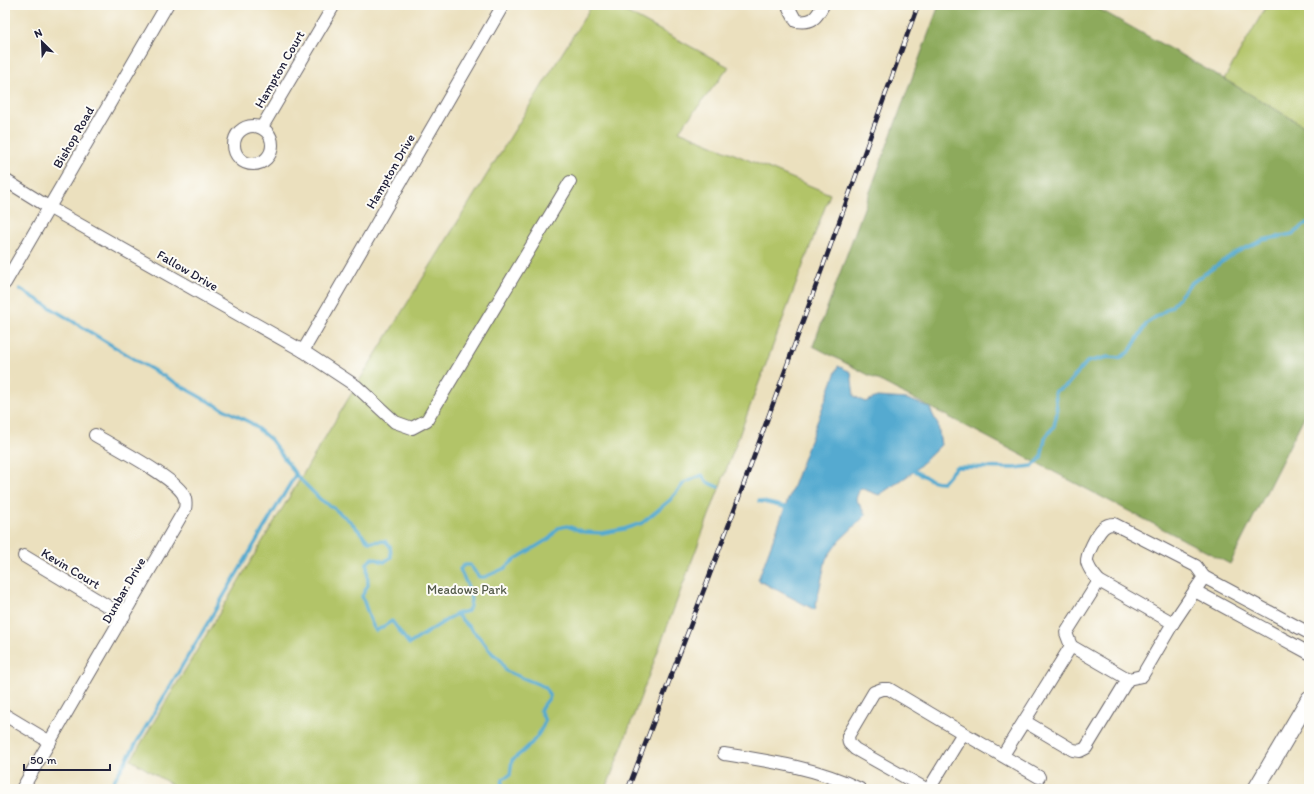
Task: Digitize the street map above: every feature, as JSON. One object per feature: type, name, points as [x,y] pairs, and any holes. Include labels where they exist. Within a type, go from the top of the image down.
[{"type":"main road","points":[[1256,789],[1309,699]]},
{"type":"street","name":"Bishop Road","points":[[5,284],[50,208],[91,133],[167,5]]},
{"type":"street","name":"Hampton Court","points":[[262,127],[334,5]]},
{"type":"street","name":"Hampton Drive","points":[[303,351],[503,5]]},
{"type":"street","points":[[790,5],[789,8],[796,21],[808,22],[818,16],[823,5]]},
{"type":"street","name":"Fallow Drive","points":[[5,180],[50,208],[303,351],[356,386],[395,422],[412,428],[427,420],[570,182]]},
{"type":"street","name":"Dunbar Drive","points":[[22,789],[185,509],[186,500],[183,494],[172,482],[95,435]]},
{"type":"street","points":[[1173,623],[1099,581],[1091,571],[1087,562],[1088,555],[1102,529],[1108,524],[1114,524],[1196,566],[1204,576],[1309,633]]},
{"type":"street","name":"Kevin Court","points":[[24,556],[124,616]]},
{"type":"street","points":[[1099,581],[1066,633],[1071,646],[1128,679],[1142,676],[1173,623],[1204,576]]},
{"type":"street","points":[[1195,591],[1309,653]]},
{"type":"street","points":[[1002,755],[1071,646]]},
{"type":"street","points":[[1024,721],[1073,750],[1080,751],[1086,748],[1128,679]]},
{"type":"street","points":[[963,733],[928,789],[855,749],[849,743],[848,736],[874,692],[882,689],[889,690],[1039,777]]},
{"type":"street","points":[[5,715],[50,742]]},
{"type":"street","points":[[724,754],[778,764],[839,778],[860,789]]},
{"type":"green space","name":"Meadows Park","points":[[592,5],[613,5],[729,67],[679,131],[830,194],[606,789],[179,789],[131,760],[356,386]]},
{"type":"green space","points":[[939,5],[1092,5],[1224,79],[1309,129],[1309,407],[1230,564],[813,346]]},
{"type":"green space","points":[[1267,5],[1309,5],[1309,129],[1224,79]]},
{"type":"water","points":[[838,366],[851,372],[854,396],[865,402],[877,397],[907,399],[929,407],[938,425],[941,445],[912,473],[879,495],[860,488],[856,499],[866,515],[839,541],[826,559],[815,610],[758,580]]},
{"type":"waterway","points":[[910,470],[915,471],[928,479],[943,482],[956,467],[1015,468],[1033,466],[1041,458],[1045,438],[1054,426],[1057,413],[1055,391],[1066,386],[1087,362],[1108,357],[1120,358],[1130,351],[1147,323],[1172,306],[1190,284],[1235,253],[1263,240],[1292,234],[1309,222]]},
{"type":"waterway","points":[[20,289],[139,362],[202,398],[251,423],[271,440],[297,476],[321,500],[351,522],[369,542],[385,541],[390,546],[391,557],[384,562],[373,558],[367,563],[368,585],[362,596],[376,631],[392,621],[409,644],[456,614],[468,611],[471,600],[467,584],[460,569],[464,565],[470,565],[479,577],[485,577],[505,568],[514,560],[550,538],[558,528],[567,526],[584,532],[602,533],[624,529],[642,523],[670,500],[684,483],[702,475],[707,482],[718,487]]},
{"type":"waterway","points":[[109,789],[296,474]]},
{"type":"waterway","points":[[759,501],[789,508]]},
{"type":"waterway","points":[[456,614],[479,637],[493,654],[500,659],[506,671],[545,687],[550,697],[540,710],[545,721],[539,733],[532,743],[512,760],[510,775],[503,779],[501,789]]},
{"type":"railway","points":[[628,789],[734,511],[918,5]]}]
